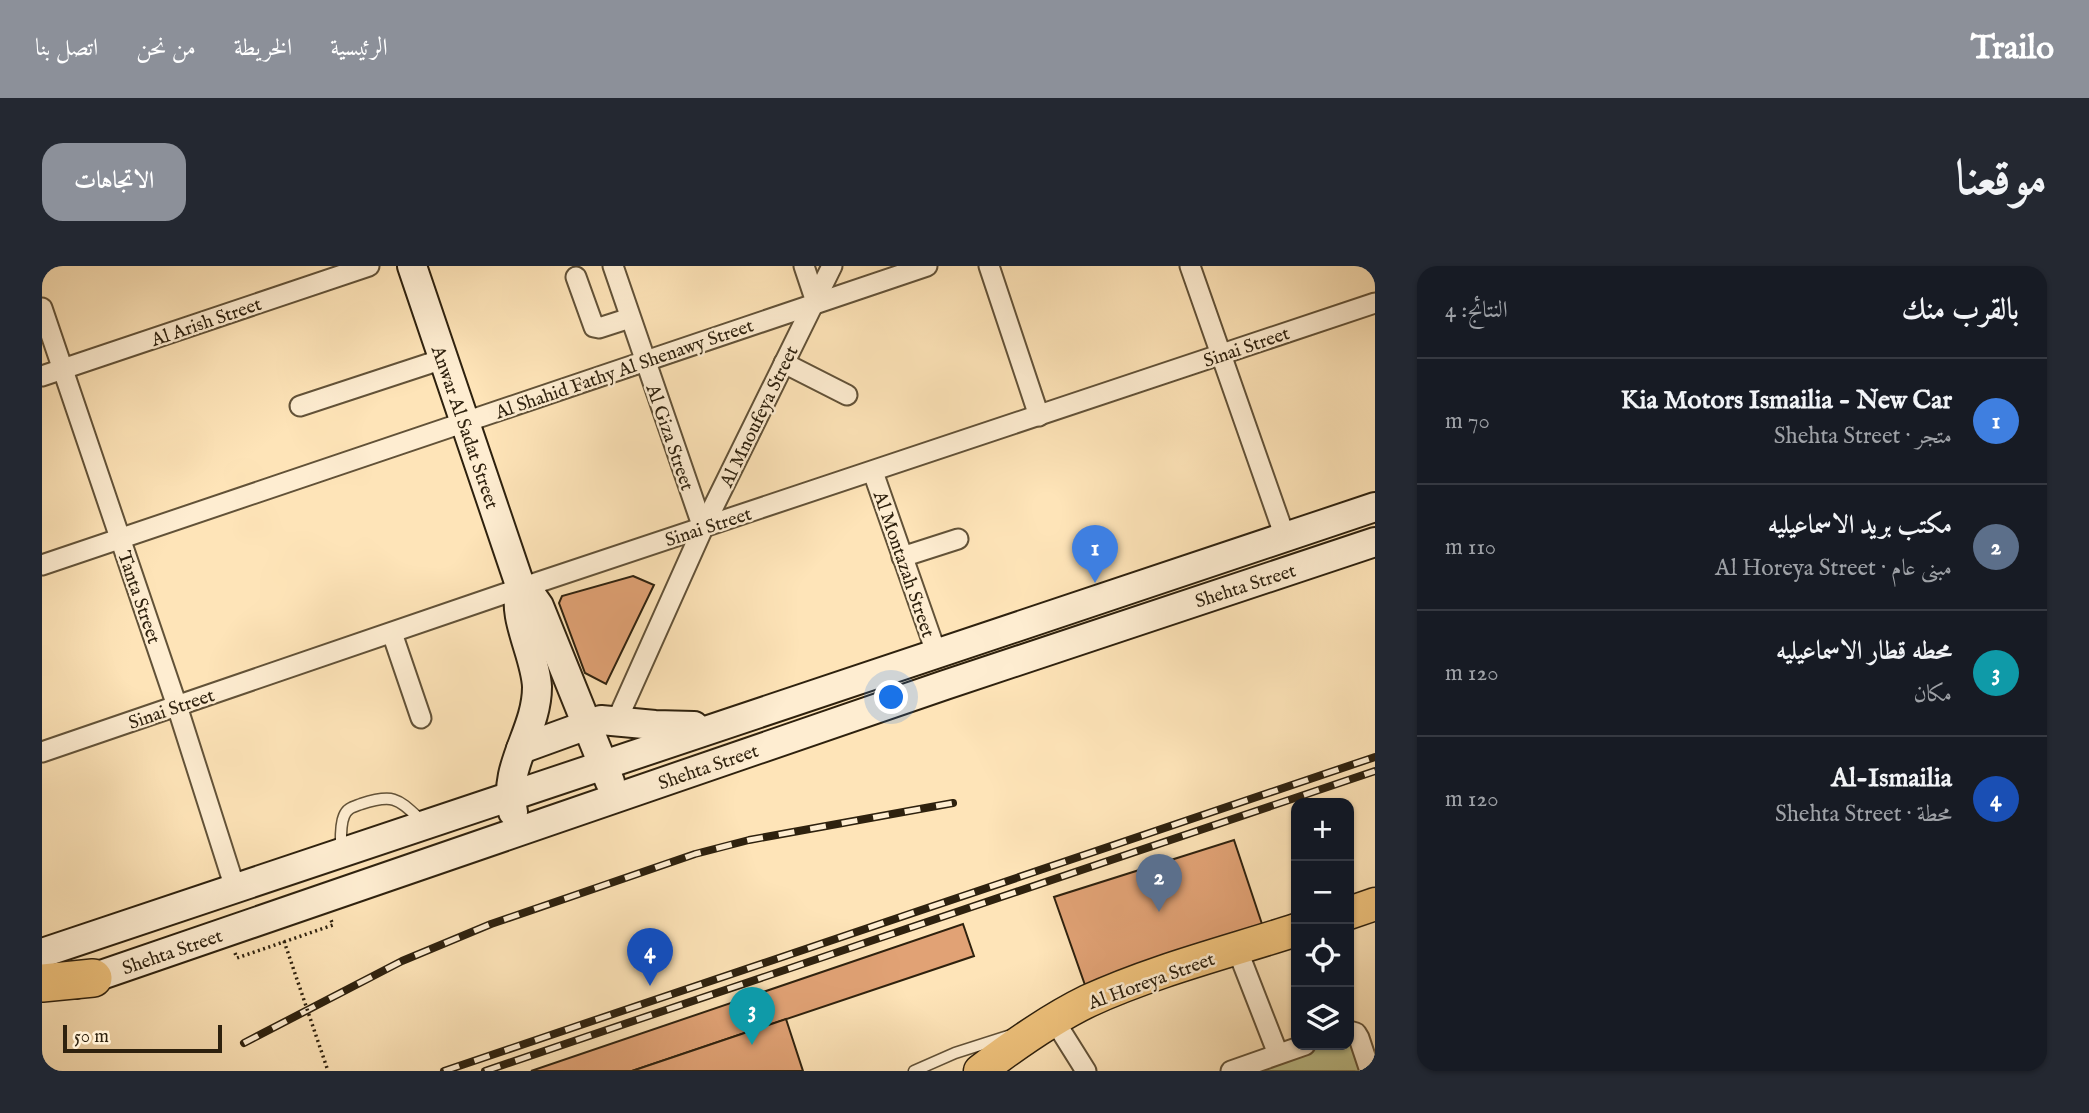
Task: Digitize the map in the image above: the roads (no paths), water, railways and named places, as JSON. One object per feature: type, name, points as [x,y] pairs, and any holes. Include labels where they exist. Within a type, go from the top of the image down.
[{"type":"highway","points":[[42,983],[93,978]]},
{"type":"main road","name":"Anwar Al Sadat Street","points":[[412,266],[521,588],[518,607],[533,658],[537,689],[533,720],[512,772],[510,797],[520,830]]},
{"type":"main road","name":"Shehta Street","points":[[42,953],[1375,507]]},
{"type":"main road","name":"Shehta Street","points":[[42,995],[610,799],[1375,542]]},
{"type":"main road","name":"Anwar Al Sadat Street","points":[[521,588],[532,596],[539,606],[604,764],[610,782],[610,799]]},
{"type":"main road","points":[[521,749],[601,720],[655,725],[718,726]]},
{"type":"main road","points":[[1354,911],[1375,904]]},
{"type":"main road","name":"Al Horeya Street","points":[[980,1071],[1046,1024],[1121,987],[1291,932]]},
{"type":"main road","points":[[1019,1071],[1046,1024]]},
{"type":"street","name":"Al Arish Street","points":[[42,376],[369,266]]},
{"type":"street","name":"Al Giza Street","points":[[612,266],[703,528]]},
{"type":"street","points":[[804,266],[814,301]]},
{"type":"street","name":"Al Mnoufeya Street","points":[[617,720],[703,528],[832,266]]},
{"type":"street","name":"Al Shahid Fathy Al Shenawy Street","points":[[42,565],[814,301],[928,266]]},
{"type":"street","points":[[989,266],[1039,416]]},
{"type":"street","points":[[1190,266],[1285,537]]},
{"type":"street","points":[[576,277],[594,327],[599,328],[630,317]]},
{"type":"street","name":"Sinai Street","points":[[42,752],[521,588],[1375,303]]},
{"type":"street","name":"Tanta Street","points":[[42,308],[177,706],[235,888]]},
{"type":"street","points":[[300,406],[443,359]]},
{"type":"street","points":[[783,363],[847,395]]},
{"type":"street","name":"Al Montazah Street","points":[[873,472],[937,655]]},
{"type":"street","points":[[902,557],[958,539]]},
{"type":"street","points":[[392,632],[421,718]]},
{"type":"street","points":[[1237,949],[1278,1054]]},
{"type":"street","points":[[1046,1024],[1086,1071]]},
{"type":"street","points":[[1354,1032],[1359,1038],[1370,1071]]},
{"type":"street","points":[[1231,1071],[1291,1050]]},
{"type":"lane","points":[[341,853],[342,820],[350,808],[381,797],[400,800],[426,825]]},
{"type":"lane","points":[[914,1071],[977,1045],[1046,1024]]},
{"type":"railway","points":[[444,1071],[1375,757]]},
{"type":"railway","points":[[485,1071],[1375,771]]},
{"type":"railway","points":[[244,1043],[402,961],[491,924],[695,854],[749,840],[953,803]]},
{"type":"place","name":"Kia Motors Ismailia - New Car","points":[[1095,583]]},
{"type":"place","name":"مكتب بريد الاسماعيليه","points":[[1159,912]]},
{"type":"place","name":"Al-Ismailia","points":[[650,986]]},
{"type":"place","name":"محطه قطار الاسماعيليه","points":[[752,1045]]}]
